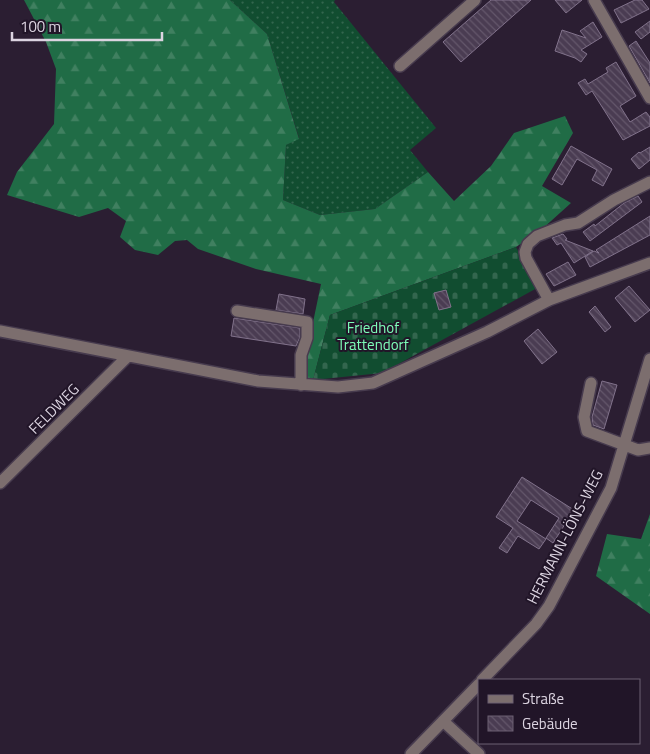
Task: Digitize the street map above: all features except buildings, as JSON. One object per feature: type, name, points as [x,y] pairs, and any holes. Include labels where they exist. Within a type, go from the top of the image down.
[{"type":"street","points":[[400,66],[475,0]]},
{"type":"street","points":[[594,0],[650,98]]},
{"type":"street","points":[[549,300],[526,258],[525,252],[528,244],[537,236],[565,225],[578,223],[614,200],[650,182]]},
{"type":"street","points":[[0,331],[258,381],[338,387],[373,383],[487,332],[549,300],[650,263]]},
{"type":"street","points":[[237,311],[307,322],[307,338],[301,355],[301,385]]},
{"type":"street","name":"FELDWEG","points":[[0,483],[123,355]]},
{"type":"street","name":"HERMANN-LÖNS-WEG","points":[[483,679],[536,624],[549,606],[611,488],[650,359]]},
{"type":"street","points":[[591,383],[584,417],[587,431],[638,450],[650,448]]},
{"type":"street","points":[[411,754],[478,685]]},
{"type":"street","points":[[443,721],[479,754]]},
{"type":"green space","points":[[24,0],[230,0],[267,34],[299,139],[286,145],[283,200],[320,215],[375,209],[428,172],[454,201],[491,166],[514,133],[565,116],[573,133],[542,186],[571,203],[541,230],[516,247],[330,315],[313,380],[304,376],[306,356],[321,284],[256,269],[198,249],[187,240],[175,241],[158,255],[135,250],[120,237],[126,221],[108,208],[79,217],[7,195],[17,172],[54,124],[56,69],[46,42]]},
{"type":"green space","points":[[230,0],[335,0],[334,2],[436,128],[410,150],[428,172],[375,209],[320,215],[283,200],[286,145],[299,138],[267,34]]},
{"type":"green space","name":"Friedhof Trattendorf","points":[[516,247],[537,288],[382,373],[313,380],[330,315]]},
{"type":"green space","points":[[650,514],[650,614],[596,576],[607,534],[641,539]]}]
